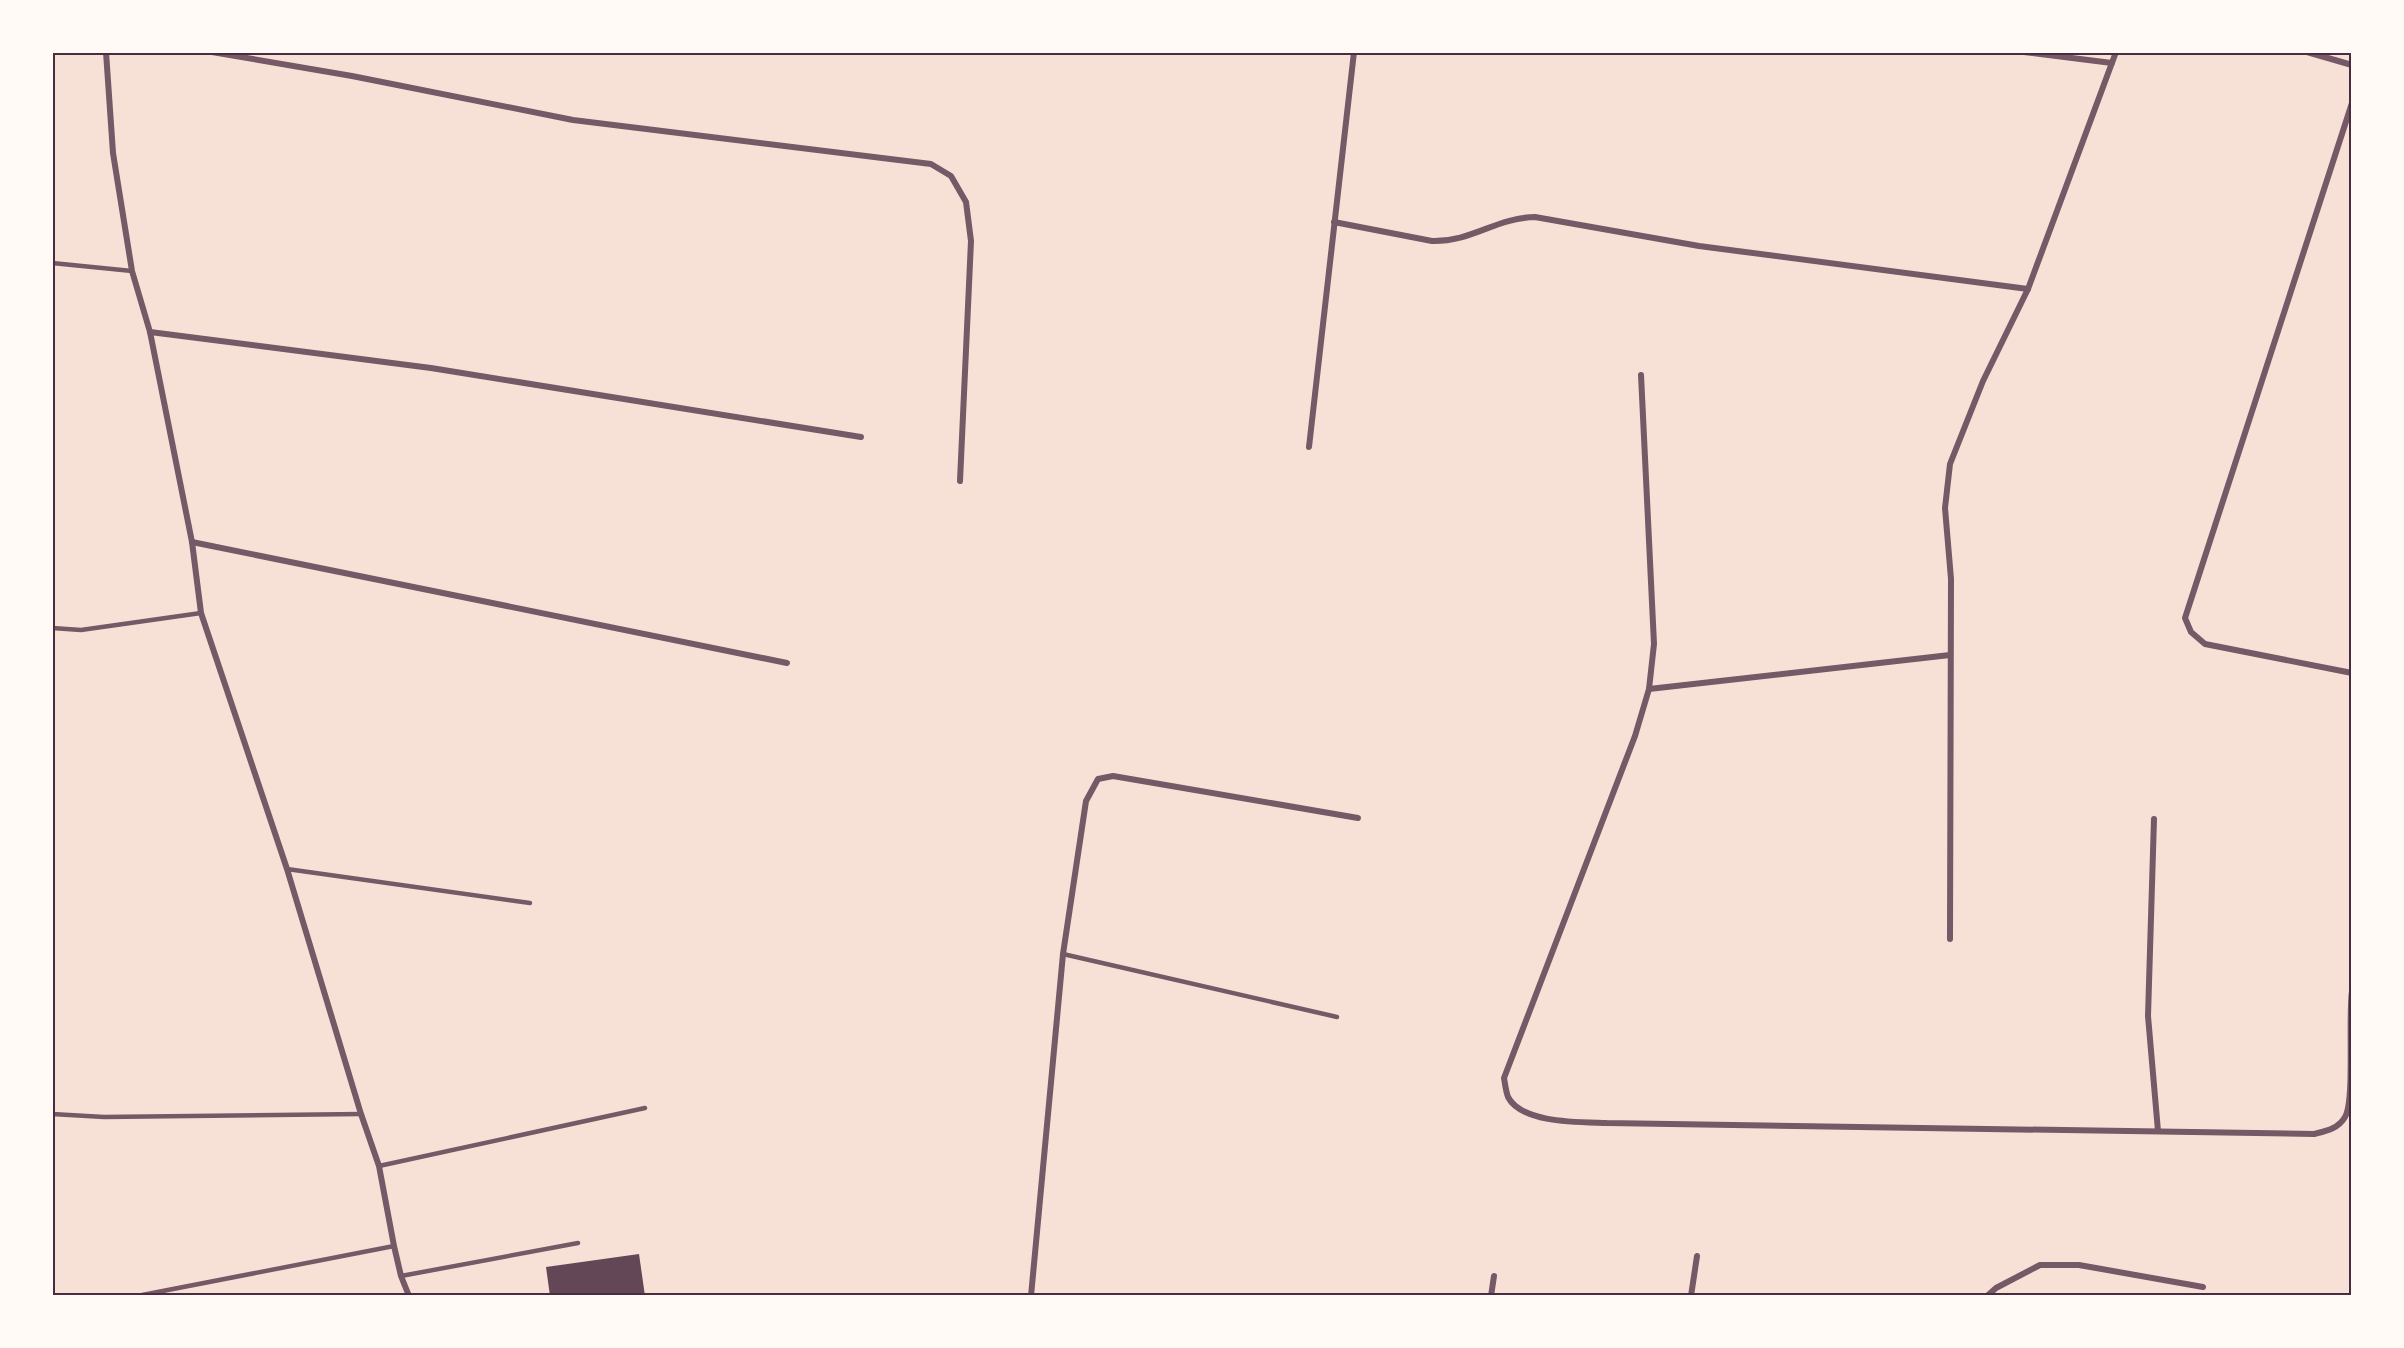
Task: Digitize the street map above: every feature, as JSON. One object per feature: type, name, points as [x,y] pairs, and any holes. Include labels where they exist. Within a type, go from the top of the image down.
[{"type":"street","points":[[105,52],[112,153],[132,271],[150,332],[192,542],[201,613],[287,869],[361,1114],[379,1166],[394,1246],[401,1276],[409,1296]]},
{"type":"street","points":[[212,52],[352,76],[573,120],[931,164],[951,176],[966,202],[971,241],[960,481]]},
{"type":"street","points":[[1309,447],[1354,52]]},
{"type":"street","points":[[2024,52],[2112,63]]},
{"type":"street","points":[[1950,939],[1951,579],[1946,508],[1950,464],[1983,381],[2028,289],[2116,52]]},
{"type":"street","points":[[2307,52],[2352,65]]},
{"type":"street","points":[[2352,103],[2185,618],[2191,632],[2205,644],[2352,673]]},
{"type":"street","points":[[1334,222],[1432,241],[1445,241],[1459,240],[1500,222],[1518,217],[1535,217],[1699,246],[2028,289]]},
{"type":"street","points":[[150,332],[430,368],[861,437]]},
{"type":"street","points":[[1641,375],[1653,592],[1654,644],[1649,689],[1631,746],[1504,1078],[1508,1098],[1523,1110],[1543,1120],[1607,1123],[2314,1134],[2332,1130],[2345,1117],[2349,1102],[2349,1011],[2352,992]]},
{"type":"street","points":[[192,542],[787,663]]},
{"type":"street","points":[[1649,689],[1950,655]]},
{"type":"street","points":[[1031,1296],[1063,954],[1086,801],[1098,779],[1113,776],[1358,818]]},
{"type":"street","points":[[2154,819],[2148,1016],[2158,1131]]},
{"type":"street","points":[[1691,1296],[1697,1256]]},
{"type":"street","points":[[1987,1296],[1996,1288],[2040,1265],[2079,1265],[2203,1287]]},
{"type":"street","points":[[1491,1296],[1494,1276]]},
{"type":"lane","points":[[52,263],[132,271]]},
{"type":"lane","points":[[52,628],[81,630],[201,613]]},
{"type":"lane","points":[[287,869],[530,903]]},
{"type":"lane","points":[[1063,954],[1337,1017]]},
{"type":"lane","points":[[379,1166],[645,1108]]},
{"type":"lane","points":[[52,1114],[104,1117],[361,1114]]},
{"type":"lane","points":[[401,1276],[578,1243]]},
{"type":"lane","points":[[136,1296],[394,1246]]},
{"type":"building","points":[[639,1254],[645,1296],[550,1296],[546,1267]]}]
